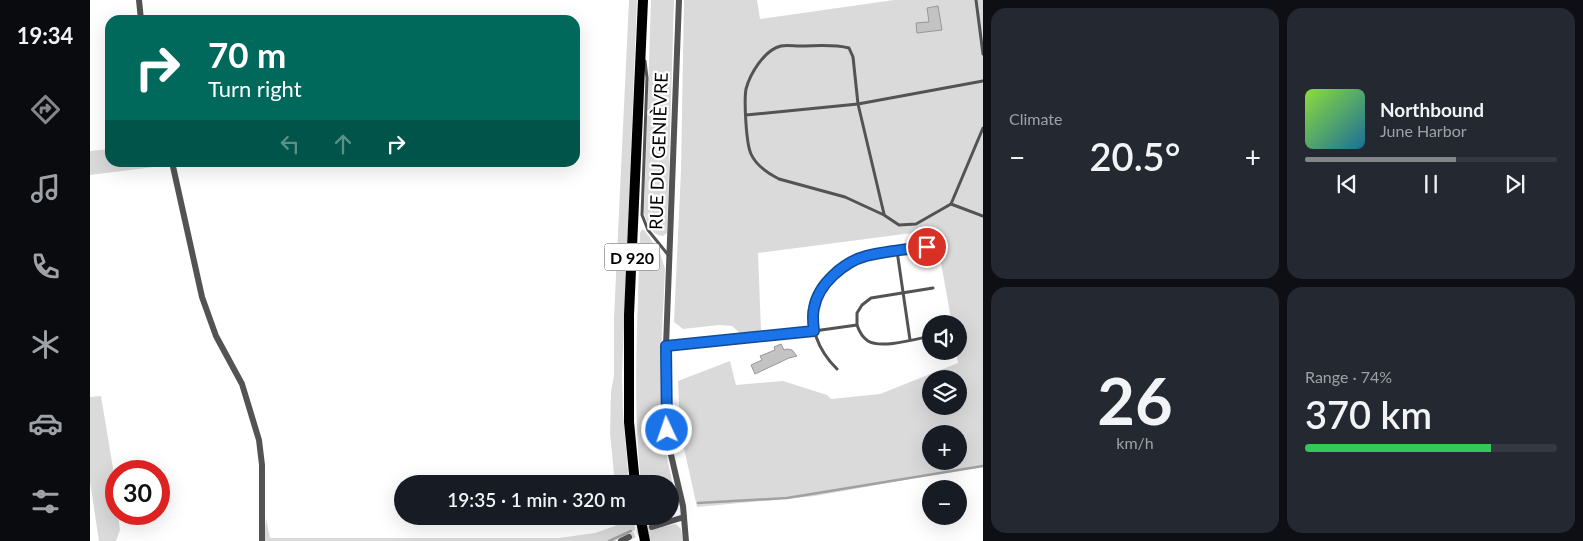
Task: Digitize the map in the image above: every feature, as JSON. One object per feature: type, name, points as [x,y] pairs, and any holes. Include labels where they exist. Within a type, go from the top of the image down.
[{"type":"main road","name":"D 920","points":[[633,475],[629,422],[629,315],[643,0]]},
{"type":"main road","points":[[642,525],[645,541]]},
{"type":"street","points":[[139,0],[140,15]]},
{"type":"street","name":"RUE DU GENIÈVRE","points":[[679,0],[666,346],[666,418],[668,442],[683,506],[686,541]]},
{"type":"street","points":[[173,167],[202,297],[216,336],[242,384],[259,440],[262,465],[262,541]]},
{"type":"street","points":[[652,526],[684,517]]},
{"type":"street","points":[[621,541],[629,537]]},
{"type":"lane","points":[[976,0],[983,54]]},
{"type":"lane","points":[[642,30],[647,78],[642,215],[648,230],[670,256]]},
{"type":"lane","points":[[884,215],[858,104],[853,57],[849,48],[837,45],[780,46],[770,52],[754,68],[746,90],[746,134],[750,153],[770,174],[779,179],[845,198],[884,215],[899,224],[916,224],[951,204],[983,128]]},
{"type":"lane","points":[[746,115],[858,104],[983,81]]},
{"type":"lane","points":[[951,204],[983,216]]},
{"type":"lane","points":[[837,369],[825,358],[818,346],[814,331],[814,306],[820,292],[828,281],[844,266],[865,256],[927,247]]},
{"type":"lane","points":[[897,250],[910,340]]},
{"type":"lane","points":[[922,338],[879,343],[869,342],[861,334],[857,325],[857,314],[862,305],[872,298],[933,288]]},
{"type":"lane","points":[[666,346],[857,325]]},
{"type":"shaded area","points":[[629,0],[637,0],[622,375],[628,475],[614,475],[610,433],[611,391],[614,376],[614,318]]},
{"type":"shaded area","points":[[651,0],[674,0],[667,233],[663,236],[653,231],[644,213]]},
{"type":"shaded area","points":[[684,0],[757,0],[760,19],[894,0],[983,0],[983,466],[967,469],[967,425],[922,425],[922,470],[961,470],[815,496],[697,507],[680,430],[678,381],[730,361],[736,385],[783,381],[827,395],[831,399],[880,394],[922,377],[922,415],[967,415],[967,370],[940,370],[958,363],[958,360],[967,360],[967,315],[950,315],[935,230],[758,253],[761,330],[741,334],[732,326],[719,325],[683,329],[674,322],[681,171]]},
{"type":"shaded area","points":[[105,150],[105,167],[154,167],[90,175],[90,151]]},
{"type":"shaded area","points":[[642,229],[645,231],[660,253],[665,269],[661,391],[665,449],[670,475],[640,475],[636,390],[640,233]]},
{"type":"shaded area","points":[[101,396],[112,460],[105,460],[105,525],[119,525],[120,530],[116,541],[99,541],[90,482],[90,397]]},
{"type":"shaded area","points":[[266,518],[270,538],[559,538],[595,533],[615,526],[635,525],[635,530],[615,541],[264,541]]},
{"type":"shaded area","points":[[677,525],[681,529],[683,541],[650,541],[648,532],[656,528]]},
{"type":"building","points":[[938,6],[942,30],[917,33],[916,23],[929,22],[927,8]]},
{"type":"building","points":[[781,344],[784,350],[792,350],[797,356],[755,374],[751,365],[762,360],[760,356],[775,350],[774,347]]},
{"type":"waterway","points":[[698,503],[787,498],[983,466]]},
{"type":"waterway","points":[[609,541],[631,531]]},
{"type":"tunnel","points":[[629,537],[652,527]]},
{"type":"route","points":[[667,430],[666,346],[814,331],[814,306],[820,292],[828,281],[844,266],[865,256],[927,247]]}]
